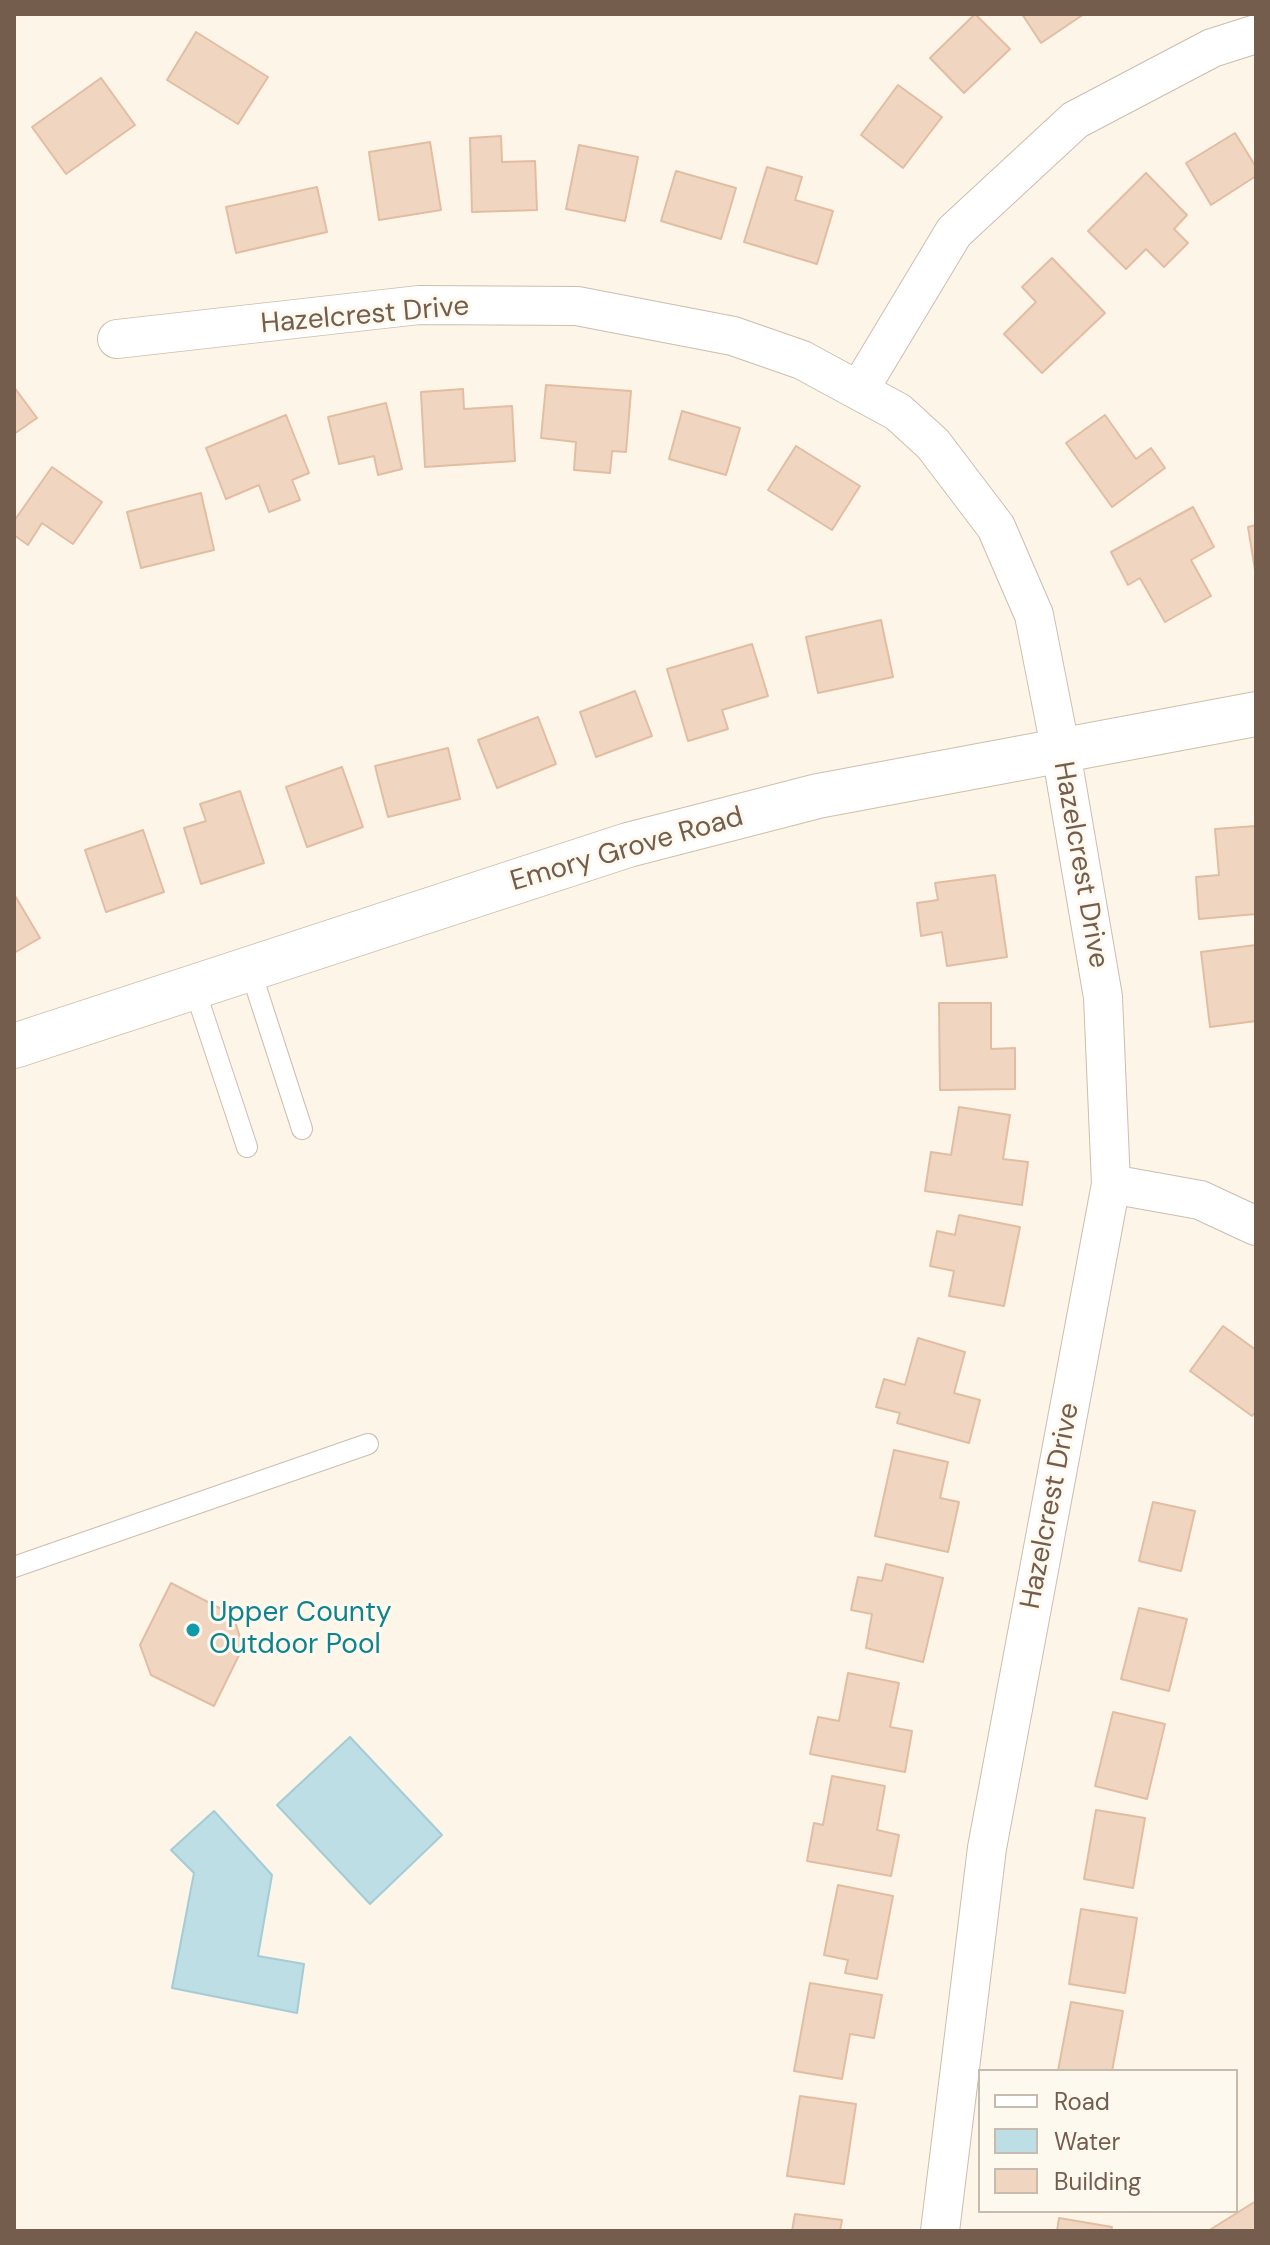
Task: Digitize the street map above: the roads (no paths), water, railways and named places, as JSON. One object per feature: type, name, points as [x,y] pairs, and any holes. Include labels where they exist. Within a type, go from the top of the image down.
[{"type":"street","points":[[859,390],[954,232],[1075,120],[1212,48],[1256,34]]},
{"type":"street","name":"Hazelcrest Drive","points":[[117,339],[419,305],[577,306],[733,336],[802,360],[898,412],[933,444],[996,527],[1034,615],[1061,752],[1103,997],[1111,1184],[987,1848],[940,2231]]},
{"type":"street","name":"Emory Grove Road","points":[[14,1046],[628,845],[818,796],[1256,714]]},
{"type":"street","points":[[1111,1184],[1200,1200],[1256,1226]]},
{"type":"lane","points":[[250,969],[302,1129]]},
{"type":"lane","points":[[194,987],[247,1147]]},
{"type":"lane","points":[[14,1567],[368,1444]]},
{"type":"water","points":[[350,1737],[442,1835],[370,1904],[277,1805]]},
{"type":"water","points":[[214,1811],[272,1875],[258,1956],[304,1964],[297,2013],[172,1988],[194,1873],[171,1850]]},
{"type":"place","name":"Upper County Outdoor Pool","points":[[193,1630]]}]
